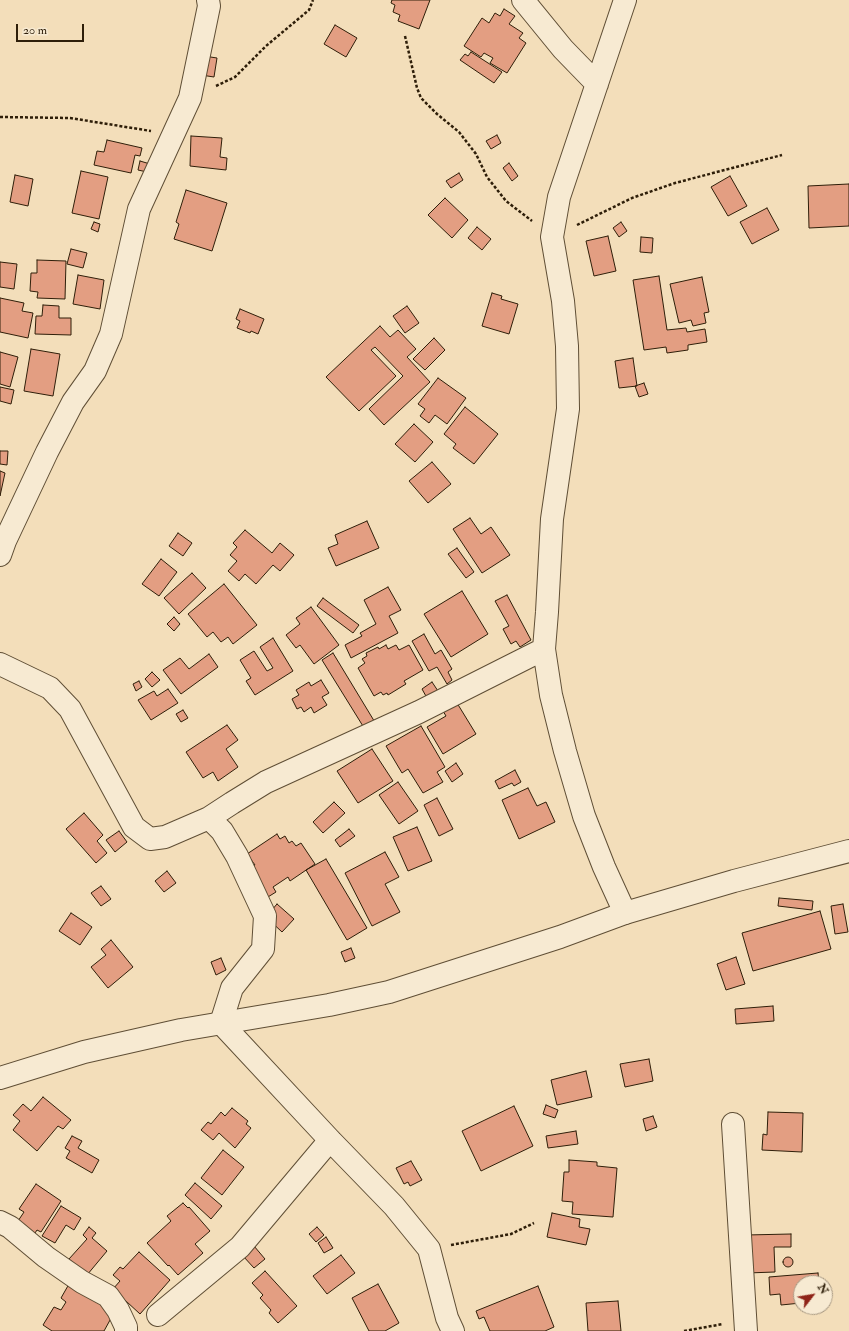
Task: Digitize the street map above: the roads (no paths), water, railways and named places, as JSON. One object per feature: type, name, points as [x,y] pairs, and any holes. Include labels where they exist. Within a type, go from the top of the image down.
[{"type":"street","points":[[0,555],[5,541],[47,452],[73,402],[95,371],[111,334],[139,209],[190,98],[208,0]]},
{"type":"street","points":[[523,0],[563,49],[597,84]]},
{"type":"street","points":[[625,0],[559,197],[552,236],[563,301],[567,346],[568,409],[552,519],[544,650],[551,695],[565,751],[584,816],[604,867],[625,913]]},
{"type":"street","points":[[0,664],[50,688],[70,709],[134,827],[150,839],[165,837],[209,818],[232,802],[266,782],[419,712],[544,650]]},
{"type":"street","points":[[209,818],[222,831],[237,856],[265,916],[264,948],[232,988],[221,1023]]},
{"type":"street","points":[[0,1078],[84,1052],[181,1030],[329,1005],[389,992],[560,937],[625,913],[849,851]]},
{"type":"street","points":[[221,1023],[394,1206],[429,1249],[447,1318],[453,1331]]},
{"type":"street","points":[[733,1124],[746,1326]]},
{"type":"street","points":[[158,1315],[240,1247],[330,1140]]},
{"type":"street","points":[[0,1222],[10,1227],[46,1257],[82,1282],[108,1296],[118,1310],[126,1327],[126,1331]]}]
